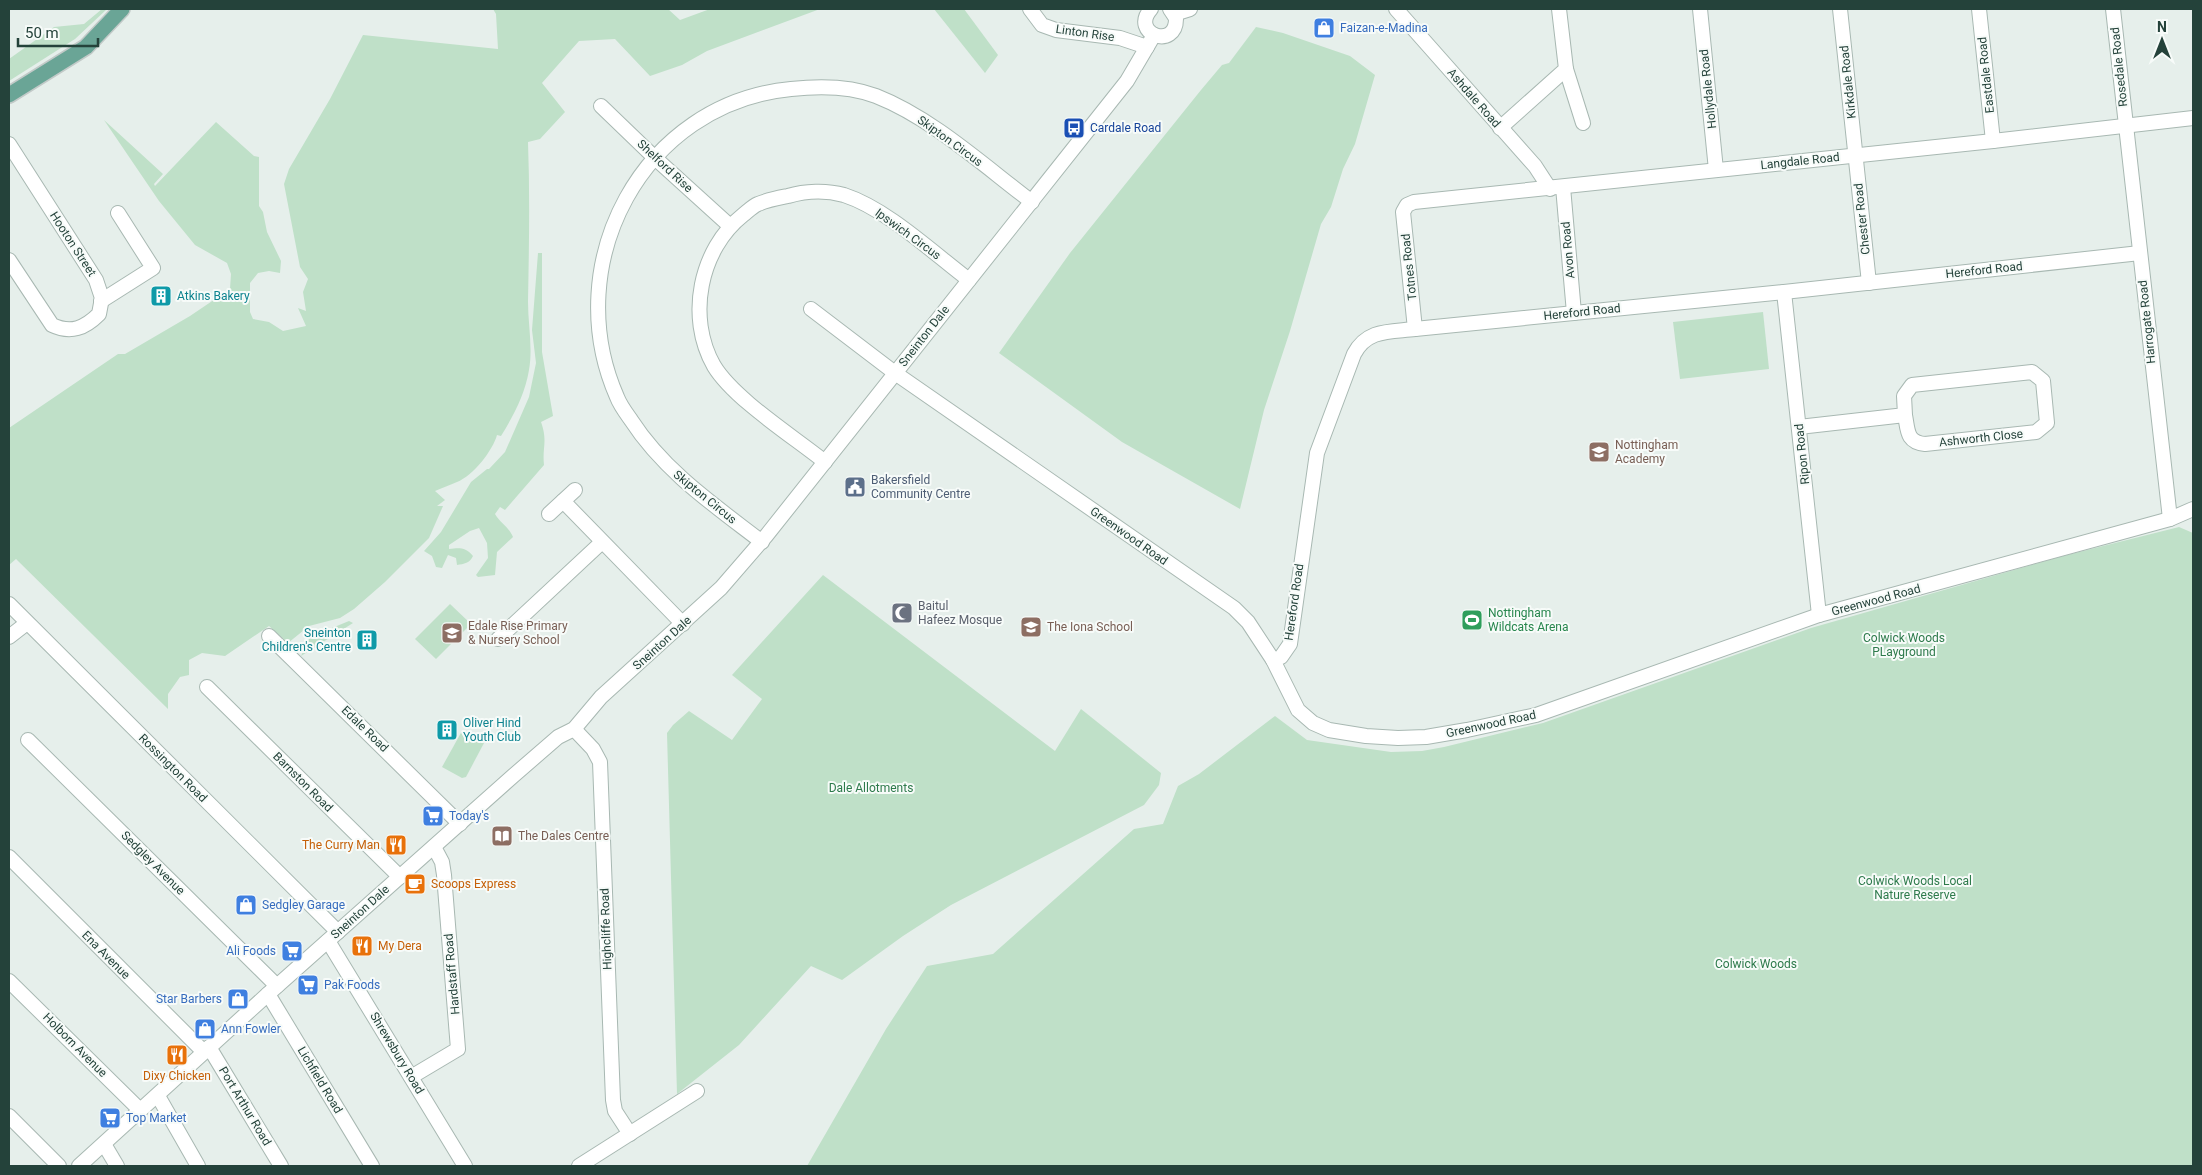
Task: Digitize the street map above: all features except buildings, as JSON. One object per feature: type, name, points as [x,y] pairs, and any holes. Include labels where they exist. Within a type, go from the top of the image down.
[{"type":"main road","points":[[9,95],[86,47],[122,9]]},
{"type":"street","name":"Linton Rise","points":[[1030,9],[1042,25],[1056,30],[1150,41]]},
{"type":"street","points":[[1151,9],[1145,20],[1150,41],[1172,32],[1176,23],[1172,11],[1190,9]]},
{"type":"street","name":"Ashdale Road","points":[[1396,9],[1500,128],[1556,188]]},
{"type":"street","points":[[1559,9],[1566,69],[1583,122]]},
{"type":"street","name":"Hollydale Road","points":[[1700,9],[1716,170]]},
{"type":"street","name":"Kirkdale Road","points":[[1840,9],[1856,156]]},
{"type":"street","name":"Eastdale Road","points":[[1979,9],[1993,141]]},
{"type":"street","name":"Rosedale Road","points":[[2113,9],[2125,125]]},
{"type":"street","name":"Sneinton Dale","points":[[79,1166],[158,1096],[272,990],[558,737],[574,729],[601,697],[721,588],[762,542],[968,280],[1032,202],[1126,82],[1150,41]]},
{"type":"street","points":[[1500,128],[1566,69]]},
{"type":"street","name":"Skipton Circus","points":[[762,542],[677,476],[643,440],[617,398],[600,348],[598,288],[606,241],[625,198],[654,158],[687,128],[730,104],[773,91],[813,87],[846,90],[875,96],[923,120],[1032,202]]},
{"type":"street","name":"Shelford Rise","points":[[601,106],[654,158],[730,226]]},
{"type":"street","name":"Langdale Road","points":[[1407,205],[1414,202],[1856,156],[2193,118]]},
{"type":"street","name":"Harrogate Road","points":[[2125,125],[2170,519]]},
{"type":"street","name":"Hooton Street","points":[[9,144],[96,280],[101,301]]},
{"type":"street","name":"Chester Road","points":[[1856,156],[1869,283]]},
{"type":"street","name":"Avon Road","points":[[1556,188],[1574,313]]},
{"type":"street","name":"Ipswich Circus","points":[[825,462],[741,397],[714,366],[704,340],[700,298],[703,273],[716,246],[730,226],[758,204],[804,192],[843,195],[879,211],[968,280]]},
{"type":"street","name":"Totnes Road","points":[[1407,205],[1403,212],[1415,329]]},
{"type":"street","points":[[9,260],[52,325],[61,329],[80,329],[92,322],[99,314],[101,301],[153,268],[118,213]]},
{"type":"street","name":"Hereford Road","points":[[1273,660],[1281,657],[1290,644],[1317,453],[1354,354],[1359,344],[1368,336],[1415,329],[1784,292],[2140,253]]},
{"type":"street","name":"Ripon Road","points":[[1784,292],[1819,615]]},
{"type":"street","name":"Greenwood Road","points":[[811,309],[895,373],[1234,608],[1248,622],[1273,660],[1298,710],[1305,718],[1321,728],[1366,736],[1426,737],[1513,720],[1555,709],[1819,615],[2170,519],[2193,509]]},
{"type":"street","name":"Ashworth Close","points":[[2032,372],[2043,381],[2047,423],[2036,432],[1925,444],[1916,443],[1909,438],[1905,415],[1904,396],[1912,385],[2032,372]]},
{"type":"street","points":[[1799,427],[1905,415]]},
{"type":"street","points":[[549,514],[575,490]]},
{"type":"street","points":[[563,501],[683,624]]},
{"type":"street","points":[[498,639],[506,626],[602,542]]},
{"type":"street","name":"Rossington Road","points":[[9,604],[333,936]]},
{"type":"street","points":[[9,637],[27,623]]},
{"type":"street","name":"Edale Road","points":[[269,636],[460,824]]},
{"type":"street","name":"Barnston Road","points":[[207,687],[400,877]]},
{"type":"street","name":"Highcliffe Road","points":[[574,729],[593,749],[600,762],[613,1100],[615,1111],[630,1134]]},
{"type":"street","name":"Sedgley Avenue","points":[[28,740],[272,990]]},
{"type":"street","name":"Hardstaff Road","points":[[412,1076],[458,1049],[444,875],[442,862],[434,847]]},
{"type":"street","name":"Ena Avenue","points":[[9,857],[206,1050]]},
{"type":"street","name":"Shrewsbury Road","points":[[333,936],[465,1166]]},
{"type":"street","name":"Holborn Avenue","points":[[9,981],[140,1110]]},
{"type":"street","name":"Lichfield Road","points":[[272,990],[372,1166]]},
{"type":"street","name":"Port Arthur Road","points":[[206,1050],[281,1166]]},
{"type":"street","points":[[579,1166],[697,1092]]},
{"type":"street","points":[[158,1096],[198,1166]]},
{"type":"street","points":[[9,1116],[59,1166]]},
{"type":"street","points":[[104,1144],[117,1166]]},
{"type":"green space","points":[[102,9],[107,9],[75,39],[9,81],[9,59],[54,27],[84,24]]},
{"type":"green space","points":[[493,9],[668,9],[680,20],[710,9],[820,9],[707,51],[682,65],[650,76],[615,39],[579,41],[542,83],[565,112],[540,139],[528,142],[530,362],[522,396],[501,436],[497,435],[487,455],[463,479],[435,491],[445,500],[437,506],[443,506],[429,538],[385,582],[354,609],[340,618],[309,626],[288,643],[269,626],[225,656],[202,653],[189,660],[189,675],[180,677],[168,694],[168,709],[16,559],[9,565],[9,428],[118,354],[125,354],[190,316],[230,289],[231,274],[227,263],[195,245],[159,201],[104,120],[163,174],[154,184],[155,186],[216,122],[254,156],[259,157],[259,206],[263,212],[267,232],[281,261],[280,273],[269,271],[258,273],[250,283],[250,312],[253,319],[269,322],[283,331],[306,326],[298,308],[306,311],[303,292],[308,279],[300,267],[284,184],[289,169],[330,99],[363,35],[498,49],[496,14]]},
{"type":"green space","points":[[934,9],[964,9],[998,55],[985,73]]},
{"type":"green space","points":[[1256,27],[1283,33],[1350,56],[1375,75],[1355,144],[1343,169],[1331,207],[1321,224],[1290,331],[1264,410],[1240,509],[1122,442],[999,353],[1070,253],[1201,90],[1222,65],[1229,63]]},
{"type":"green space","points":[[538,253],[542,253],[542,352],[553,416],[541,422],[544,440],[544,465],[505,510],[500,507],[495,514],[513,537],[497,552],[495,575],[478,577],[476,575],[488,558],[487,543],[479,528],[470,531],[449,545],[449,549],[459,548],[473,556],[468,562],[457,565],[456,558],[448,555],[442,568],[436,567],[432,556],[424,551],[441,532],[471,482],[489,469],[505,452],[529,397],[536,363],[532,330]]},
{"type":"green space","points":[[1763,312],[1769,369],[1680,379],[1673,322]]},
{"type":"green space","name":"Colwick Woods Local Nature Reserve","points":[[2179,527],[2193,533],[2193,1166],[807,1166],[886,1029],[927,966],[993,954],[1134,829],[1163,824],[1178,786],[1199,774],[1275,716],[1307,740],[1391,752],[1422,751],[1444,747],[1543,723],[1811,628],[2063,556]]},
{"type":"green space","name":"Dale Allotments","points":[[823,575],[1055,751],[1081,709],[1161,773],[1159,785],[1144,805],[951,905],[903,936],[842,980],[811,966],[739,1045],[677,1094],[667,733],[689,711],[732,740],[762,699],[732,675]]},
{"type":"green space","points":[[450,604],[471,624],[436,659],[415,639]]},
{"type":"green space","points":[[349,621],[353,623],[301,656],[310,637]]},
{"type":"green space","points":[[462,731],[484,743],[466,777],[462,778],[442,767]]},
{"type":"place","name":"Faizan-e-Madina","points":[[1324,28]]},
{"type":"place","name":"Cardale Road","points":[[1074,128]]},
{"type":"place","name":"Atkins Bakery","points":[[161,296]]},
{"type":"place","name":"Nottingham Academy","points":[[1599,452]]},
{"type":"place","name":"Bakersfield Community Centre","points":[[855,487]]},
{"type":"place","name":"Baitul Hafeez Mosque","points":[[902,613]]},
{"type":"place","name":"Nottingham Wildcats Arena","points":[[1472,620]]},
{"type":"place","name":"The Iona School","points":[[1031,627]]},
{"type":"place","name":"Edale Rise Primary & Nursery School","points":[[452,633]]},
{"type":"place","name":"Sneinton Children's Centre","points":[[367,640]]},
{"type":"place","name":"Oliver Hind Youth Club","points":[[447,730]]},
{"type":"place","name":"Today's","points":[[433,816]]},
{"type":"place","name":"The Dales Centre","points":[[502,836]]},
{"type":"place","name":"The Curry Man","points":[[396,845]]},
{"type":"place","name":"Scoops Express","points":[[415,884]]},
{"type":"place","name":"Sedgley Garage","points":[[246,905]]},
{"type":"place","name":"My Dera","points":[[362,946]]},
{"type":"place","name":"Ali Foods","points":[[292,951]]},
{"type":"place","name":"Pak Foods","points":[[308,985]]},
{"type":"place","name":"Star Barbers","points":[[238,999]]},
{"type":"place","name":"Ann Fowler","points":[[205,1029]]},
{"type":"place","name":"Dixy Chicken","points":[[177,1055]]},
{"type":"place","name":"Top Market","points":[[110,1118]]},
{"type":"park label","name":"Colwick Woods PLayground","points":[[1904,645]]},
{"type":"park label","name":"Colwick Woods","points":[[1756,964]]}]
